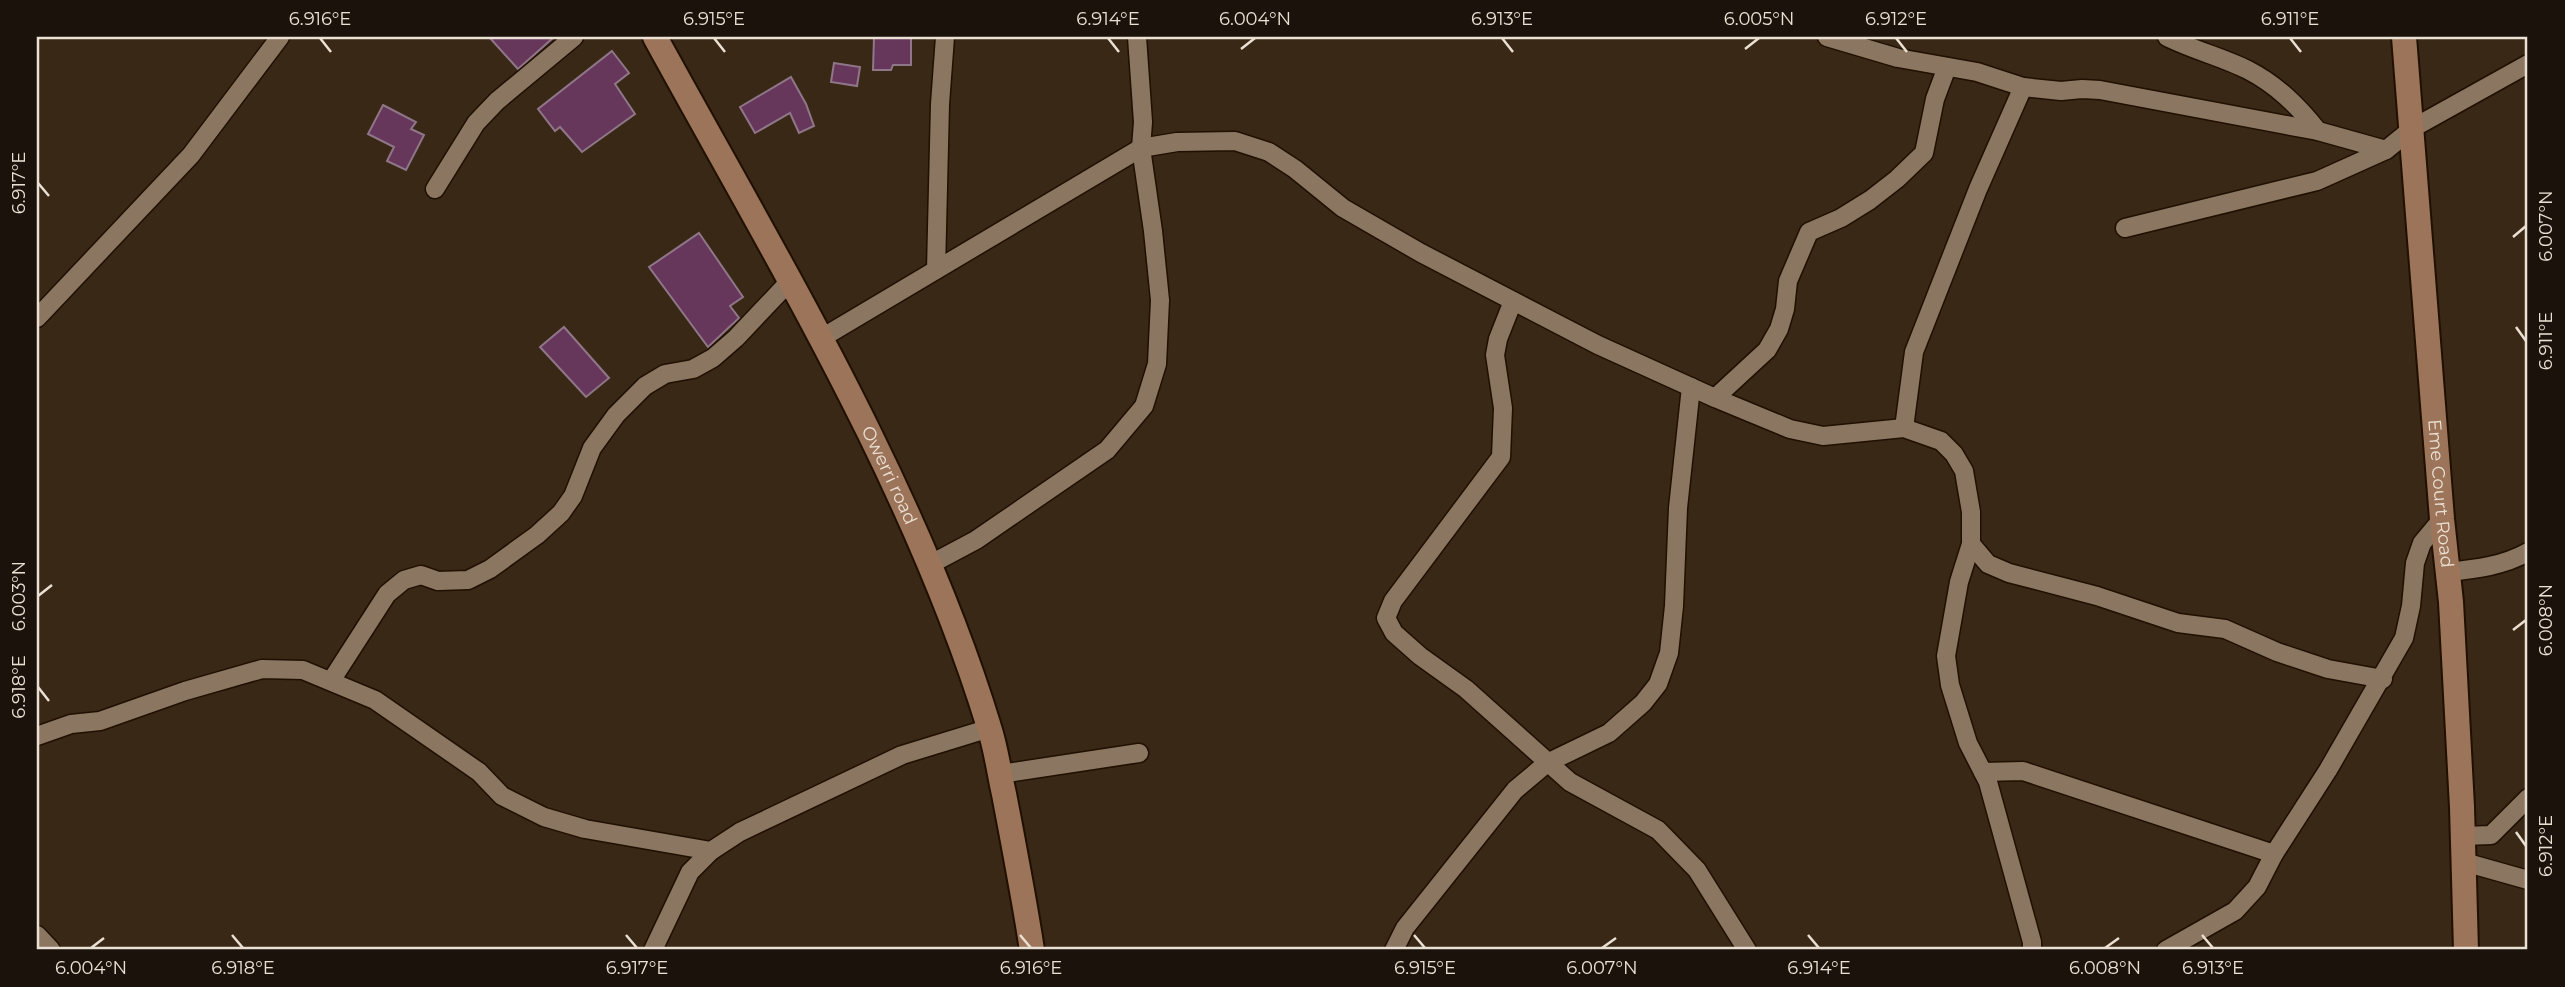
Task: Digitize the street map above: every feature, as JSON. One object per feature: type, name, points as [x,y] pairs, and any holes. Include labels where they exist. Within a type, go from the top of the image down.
[{"type":"main road","name":"Owerri road","points":[[655,37],[820,339],[904,507],[929,565],[990,728],[1032,950]]},
{"type":"main road","name":"Eme Court Road","points":[[2404,37],[2448,572],[2463,835],[2466,950]]},
{"type":"street","points":[[37,318],[191,155],[280,37]]},
{"type":"street","points":[[435,189],[476,123],[497,101],[574,37]]},
{"type":"street","points":[[936,270],[940,104],[945,37]]},
{"type":"street","points":[[929,565],[987,533],[1107,450],[1144,405],[1157,364],[1160,300],[1141,148],[1143,122],[1138,37]]},
{"type":"street","points":[[1827,37],[1898,58],[1977,72],[2023,87],[2061,91],[2100,90],[2318,131],[2386,150]]},
{"type":"street","points":[[2166,37],[2255,74],[2295,102],[2318,131]]},
{"type":"street","points":[[2126,228],[2317,181],[2386,150],[2413,128],[2528,64]]},
{"type":"street","points":[[1714,398],[1767,350],[1779,329],[1785,309],[1788,281],[1809,232],[1841,218],[1870,200],[1924,153],[1935,99],[1947,67]]},
{"type":"street","points":[[1904,429],[1914,352],[1978,189],[2023,87]]},
{"type":"street","points":[[820,339],[1141,148],[1177,142],[1235,141],[1269,152],[1295,169],[1343,208],[1421,253],[1598,345],[1714,398],[1790,429],[1823,436],[1904,429],[1941,441],[1954,454],[1964,471],[1969,498],[1971,544],[1959,582],[1947,656],[1951,685],[1968,743],[1988,782],[2032,950]]},
{"type":"street","points":[[331,681],[387,594],[404,580],[421,575],[438,581],[468,580],[491,569],[537,535],[561,513],[573,496],[592,448],[625,405],[645,386],[665,374],[692,369],[713,358],[736,338],[789,282]]},
{"type":"street","points":[[1513,301],[1498,339],[1496,355],[1503,408],[1502,457],[1393,601],[1386,618],[1394,633],[1420,656],[1466,689],[1570,782],[1658,830],[1682,851],[1697,870],[1747,950]]},
{"type":"street","points":[[1394,950],[1405,928],[1515,790],[1548,763],[1609,733],[1643,702],[1658,684],[1669,653],[1678,508],[1690,387]]},
{"type":"street","points":[[2166,950],[2235,911],[2257,887],[2274,854],[2328,770],[2404,638],[2411,606],[2415,563],[2423,543],[2442,519]]},
{"type":"street","points":[[1971,544],[1988,564],[2009,573],[2096,596],[2178,623],[2225,629],[2277,653],[2328,669],[2382,679]]},
{"type":"street","points":[[2448,572],[2482,569],[2528,552]]},
{"type":"street","points":[[37,736],[71,724],[100,721],[185,691],[262,669],[303,670],[375,700],[479,772],[502,796],[544,817],[585,829],[711,851]]},
{"type":"street","points":[[653,950],[690,872],[711,851],[740,832],[902,755],[990,728]]},
{"type":"street","points":[[1000,774],[1139,753]]},
{"type":"street","points":[[1983,772],[2023,771],[2274,854]]},
{"type":"street","points":[[2463,835],[2491,835],[2528,798]]},
{"type":"street","points":[[2464,862],[2528,880]]},
{"type":"street","points":[[37,935],[51,950]]},
{"type":"building","points":[[489,37],[554,37],[518,69]]},
{"type":"building","points":[[874,37],[911,37],[911,65],[893,65],[891,70],[873,70]]},
{"type":"building","points":[[612,51],[629,73],[615,84],[635,114],[582,152],[560,127],[555,131],[538,109]]},
{"type":"building","points":[[834,63],[860,67],[857,86],[831,82]]},
{"type":"building","points":[[791,77],[806,104],[814,126],[799,133],[790,113],[755,133],[740,107]]},
{"type":"building","points":[[383,105],[416,122],[411,129],[424,135],[406,170],[387,161],[394,147],[368,134]]},
{"type":"building","points":[[699,233],[743,297],[730,306],[739,318],[708,347],[649,267]]},
{"type":"building","points":[[564,327],[609,378],[586,397],[540,347]]}]
